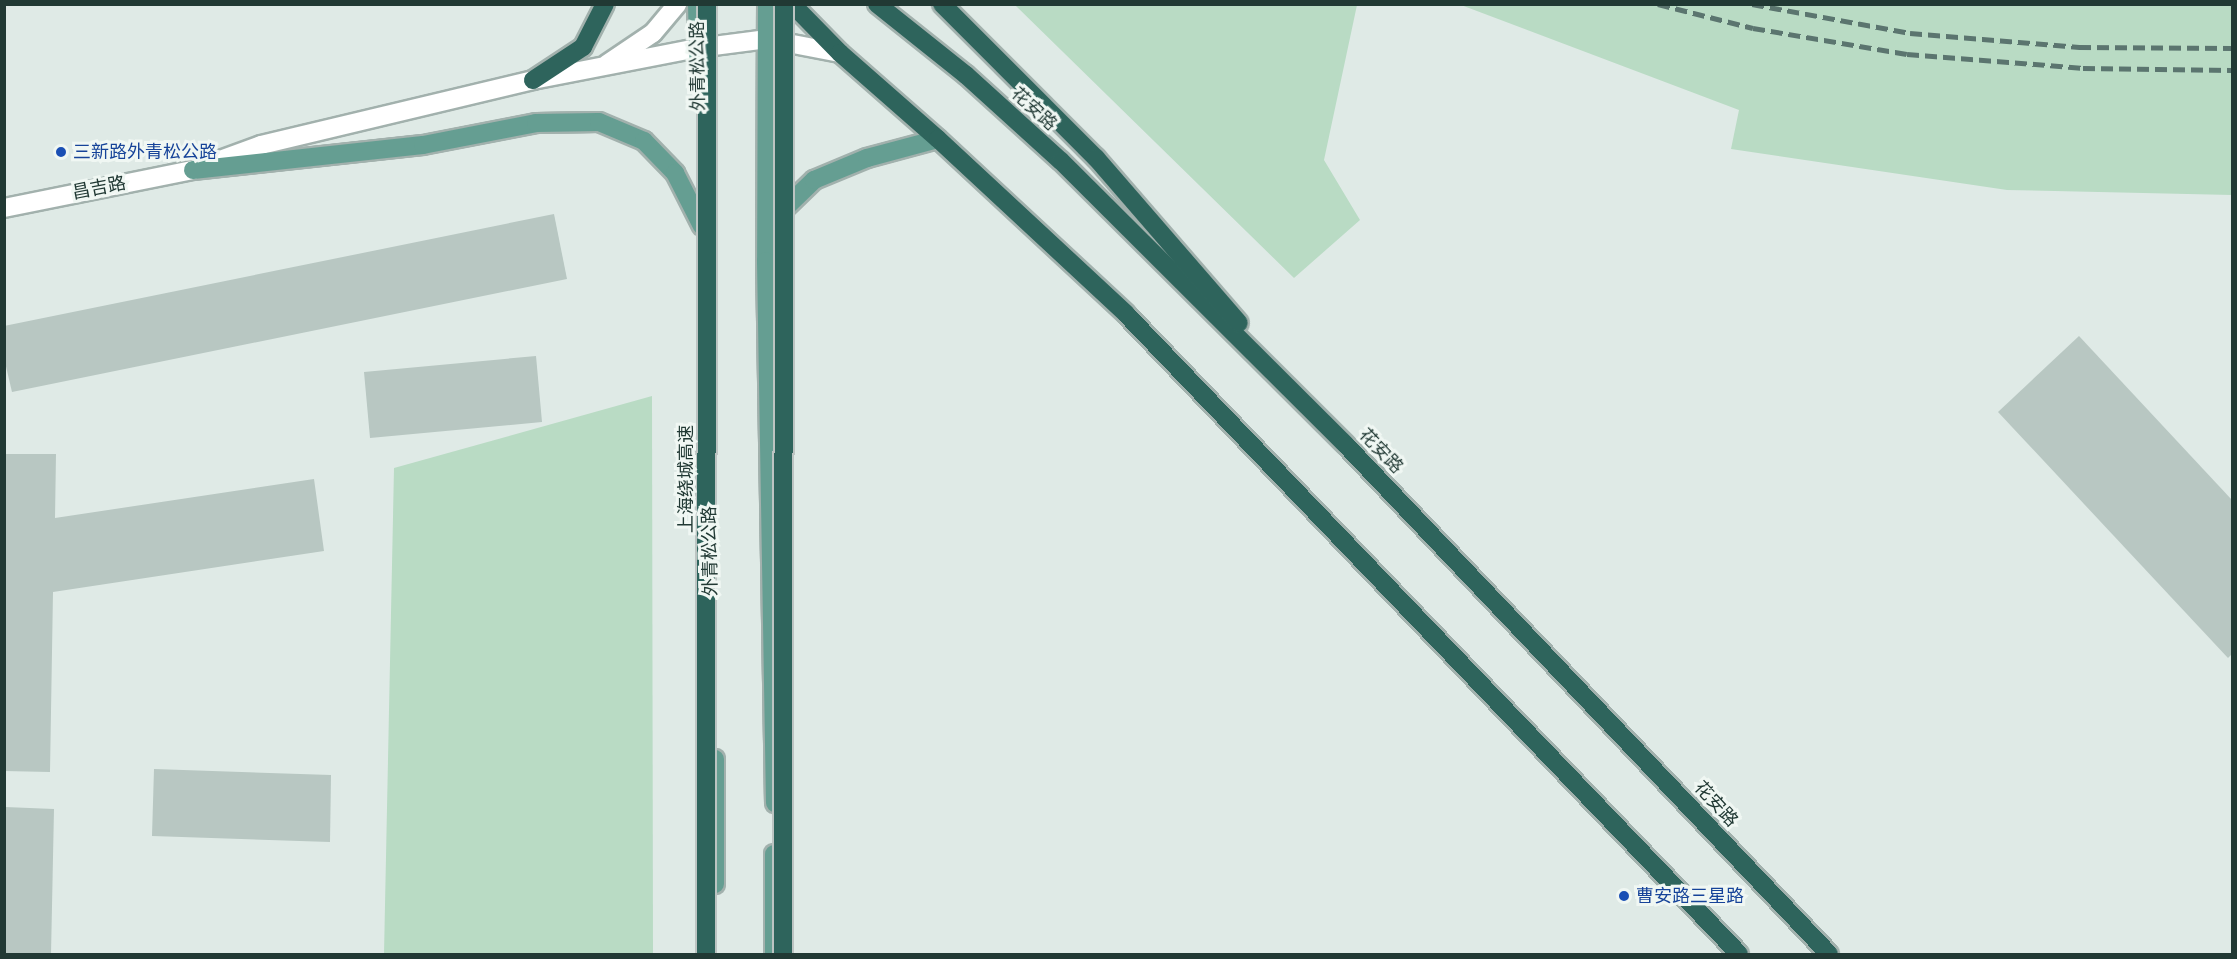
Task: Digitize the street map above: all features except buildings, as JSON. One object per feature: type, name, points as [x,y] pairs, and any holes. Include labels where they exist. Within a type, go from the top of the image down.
[{"type":"highway","points":[[533,80],[583,47],[605,4]]},
{"type":"highway","name":"上海绕城高速","points":[[706,954],[707,4]]},
{"type":"highway","points":[[783,954],[784,4]]},
{"type":"highway","points":[[792,4],[840,53],[939,139],[1126,314],[1739,954]]},
{"type":"highway","name":"花安路","points":[[877,4],[966,75],[1061,161],[1345,444],[1829,954]]},
{"type":"highway","points":[[942,4],[1096,158],[1345,444]]},
{"type":"main road","name":"外青松公路","points":[[697,4],[716,802],[714,954]]},
{"type":"main road","points":[[767,4],[766,261],[774,954]]},
{"type":"main road","points":[[193,170],[423,145],[536,123],[599,122],[644,141],[675,173],[702,226]]},
{"type":"main road","points":[[766,261],[782,211],[814,180],[867,158],[939,139]]},
{"type":"street","points":[[598,71],[653,33],[677,4]]},
{"type":"street","name":"昌吉路","points":[[4,208],[193,170],[261,145],[533,80],[598,71],[698,48],[767,39],[840,53]]},
{"type":"green space","points":[[1015,5],[1357,5],[1324,160],[1360,220],[1294,278]]},
{"type":"green space","points":[[1461,5],[2232,5],[2232,195],[2007,190],[1731,149],[1739,110]]},
{"type":"green space","points":[[652,396],[653,954],[384,954],[394,468]]},
{"type":"railway","points":[[1658,4],[1753,28],[1907,54],[2083,68],[2232,70]]},
{"type":"railway","points":[[1752,4],[1910,33],[2079,47],[2232,48]]},
{"type":"place","name":"三新路外青松公路","points":[[61,152]]},
{"type":"place","name":"曹安路三星路","points":[[1624,896]]}]
